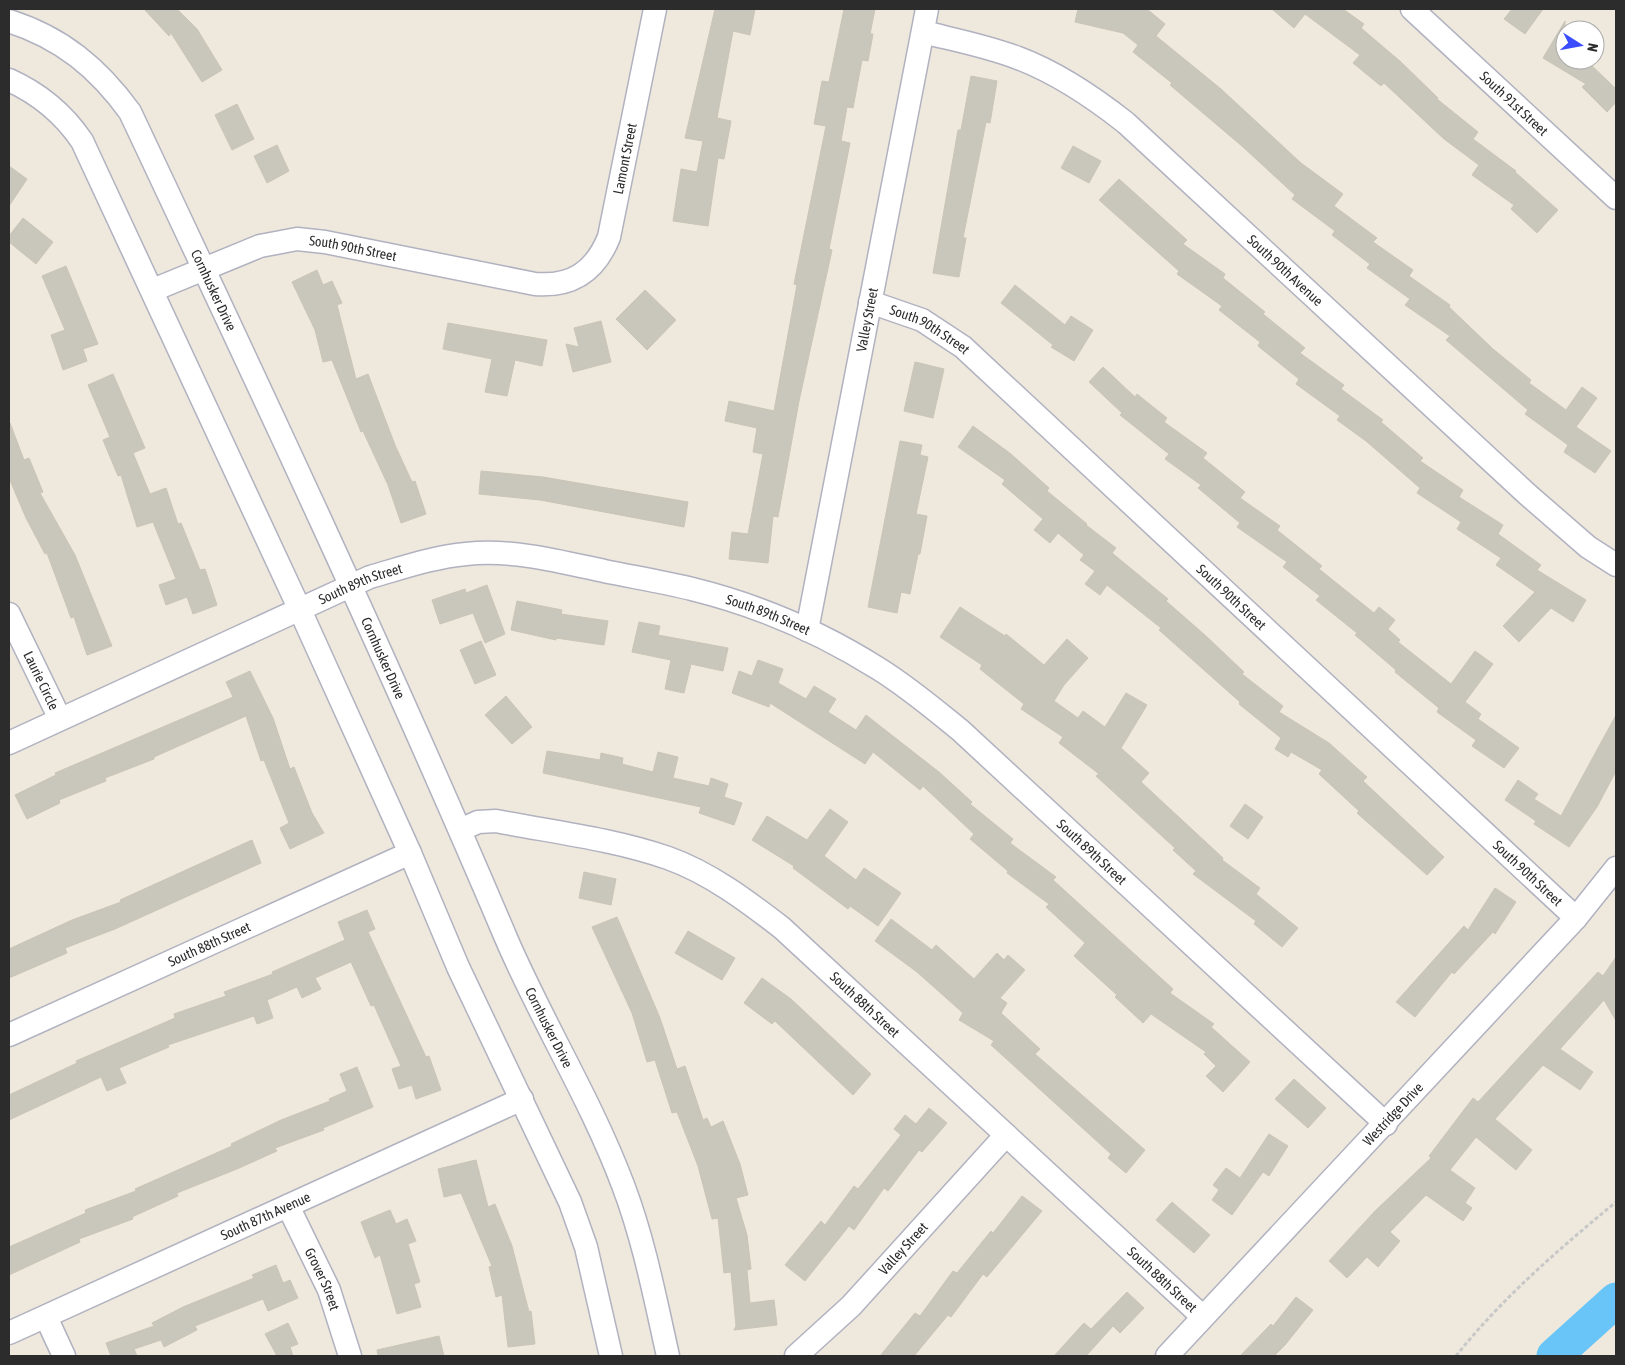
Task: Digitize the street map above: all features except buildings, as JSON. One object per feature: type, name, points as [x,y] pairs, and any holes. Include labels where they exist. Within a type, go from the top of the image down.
[{"type":"street","name":"Lamont Street","points":[[560,284],[574,279],[588,270],[604,249],[610,237],[654,9]]},
{"type":"street","name":"Valley Street","points":[[807,630],[927,9]]},
{"type":"street","name":"South 91st Street","points":[[1423,12],[1616,198]]},
{"type":"street","name":"Cornhusker Drive","points":[[9,21],[30,28],[69,49],[93,68],[114,89],[130,112],[350,586],[460,830],[508,944],[622,1181],[640,1231],[668,1356]]},
{"type":"street","name":"South 90th Avenue","points":[[923,32],[980,45],[1020,59],[1062,79],[1126,123],[1527,494],[1588,547],[1616,565]]},
{"type":"street","points":[[9,80],[50,104],[71,124],[82,141],[153,290],[410,853],[458,967],[570,1202],[586,1247],[611,1356]]},
{"type":"street","name":"South 90th Street","points":[[153,290],[260,246],[298,239],[325,242],[535,284],[560,284]]},
{"type":"street","name":"South 90th Street","points":[[870,302],[922,320],[963,347],[1576,918]]},
{"type":"street","name":"South 89th Street","points":[[9,743],[370,577],[426,560],[466,554],[508,553],[542,558],[693,589],[749,606],[807,630],[880,669],[960,730],[1386,1124]]},
{"type":"street","name":"Laurie Circle","points":[[9,614],[60,719]]},
{"type":"street","name":"South 88th Street","points":[[460,830],[478,822],[496,821],[637,848],[670,859],[696,871],[740,896],[782,928],[1203,1317]]},
{"type":"street","name":"South 88th Street","points":[[9,1036],[410,853]]},
{"type":"street","name":"Westridge Drive","points":[[1167,1356],[1386,1124],[1576,918],[1616,868]]},
{"type":"street","name":"South 87th Avenue","points":[[9,1333],[522,1098]]},
{"type":"street","name":"Valley Street","points":[[796,1356],[851,1306],[1006,1135]]},
{"type":"street","name":"Grover Street","points":[[288,1206],[329,1290],[350,1356]]},
{"type":"street","points":[[46,1317],[64,1356]]},
{"type":"path","points":[[1456,1356],[1473,1335],[1551,1256],[1616,1202]]},
{"type":"waterway","points":[[1554,1356],[1616,1300]]}]
